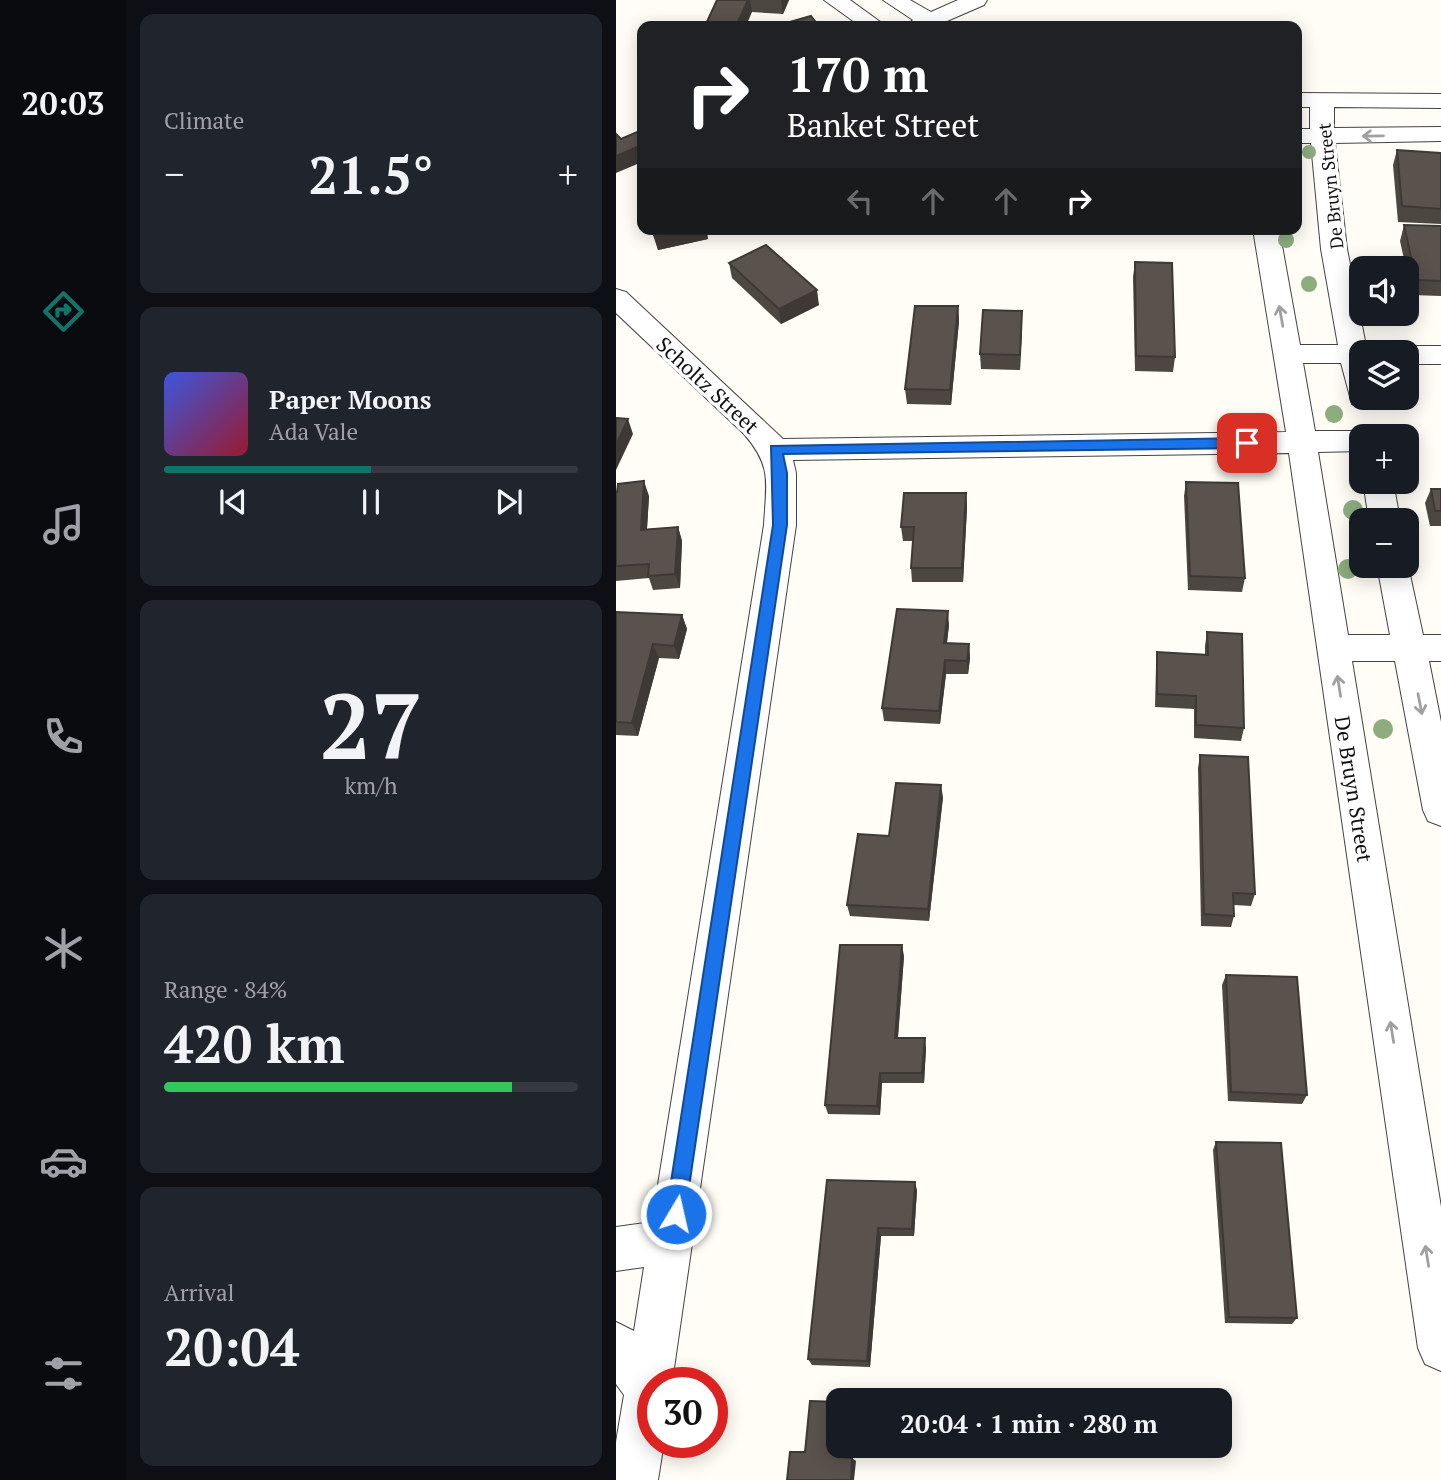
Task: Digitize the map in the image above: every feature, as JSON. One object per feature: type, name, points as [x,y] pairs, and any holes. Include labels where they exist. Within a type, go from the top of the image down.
[{"type":"street","points":[[836,0],[868,21]]},
{"type":"street","points":[[894,0],[924,21]]},
{"type":"street","points":[[934,21],[976,0]]},
{"type":"street","points":[[1310,100],[1441,101]]},
{"type":"street","name":"De Bruyn Street","points":[[1310,100],[1309,136],[1354,340]]},
{"type":"street","points":[[1309,136],[1441,134]]},
{"type":"street","name":"De Bruyn Street","points":[[1267,235],[1303,442],[1441,1348]]},
{"type":"street","name":"Scholtz Street","points":[[616,298],[775,450],[780,473],[780,525],[652,1367]]},
{"type":"street","points":[[1288,354],[1349,354]]},
{"type":"street","points":[[1419,355],[1441,355]]},
{"type":"street","points":[[775,450],[1349,441]]},
{"type":"street","points":[[1398,578],[1425,647],[1441,810]]},
{"type":"street","points":[[1333,648],[1425,647]]},
{"type":"street","points":[[616,1249],[671,1242]]},
{"type":"street","points":[[616,1345],[637,1375]]},
{"type":"street","name":"Scholtz Street","points":[[634,1480],[637,1458]]},
{"type":"building","points":[[717,0],[748,0],[738,21],[707,21]]},
{"type":"building","points":[[811,16],[815,21],[793,21]]},
{"type":"building","points":[[637,132],[637,147],[616,156],[616,134],[621,139]]},
{"type":"building","points":[[1397,150],[1441,153],[1441,209],[1402,206]]},
{"type":"building","points":[[1404,225],[1441,226],[1441,281],[1419,280],[1419,256],[1411,256]]},
{"type":"building","points":[[766,245],[817,290],[779,309],[729,263]]},
{"type":"building","points":[[1135,262],[1172,263],[1175,357],[1136,356]]},
{"type":"building","points":[[915,306],[958,306],[950,390],[905,389]]},
{"type":"building","points":[[983,310],[1022,311],[1020,355],[980,354]]},
{"type":"building","points":[[616,418],[628,419],[616,445]]},
{"type":"building","points":[[644,481],[641,530],[678,527],[675,574],[648,576],[649,564],[616,566],[618,484]]},
{"type":"building","points":[[1186,482],[1238,483],[1245,578],[1190,576]]},
{"type":"building","points":[[1431,489],[1441,489],[1441,511],[1435,511]]},
{"type":"building","points":[[904,493],[966,493],[962,568],[911,568],[914,527],[901,527]]},
{"type":"building","points":[[897,609],[948,611],[944,643],[969,644],[967,661],[945,660],[939,711],[882,708]]},
{"type":"building","points":[[616,612],[682,615],[674,646],[653,644],[632,723],[616,722]]},
{"type":"building","points":[[1207,632],[1242,634],[1244,728],[1196,725],[1196,696],[1157,694],[1157,652],[1208,655]]},
{"type":"building","points":[[1200,755],[1248,757],[1255,894],[1233,893],[1234,916],[1204,914]]},
{"type":"building","points":[[896,783],[941,785],[928,909],[847,905],[858,834],[889,836]]},
{"type":"building","points":[[840,945],[902,945],[895,1038],[925,1038],[922,1073],[880,1073],[877,1106],[825,1105]]},
{"type":"building","points":[[1226,975],[1297,977],[1307,1095],[1231,1092]]},
{"type":"building","points":[[1216,1142],[1281,1143],[1297,1318],[1229,1317]]},
{"type":"building","points":[[827,1180],[915,1182],[912,1229],[878,1228],[867,1361],[808,1359]]},
{"type":"building","points":[[810,1401],[826,1402],[826,1458],[852,1458],[851,1480],[787,1480],[790,1452],[805,1452]]},
{"type":"route","points":[[676,1214],[780,525],[780,473],[775,450],[1247,443]]}]
